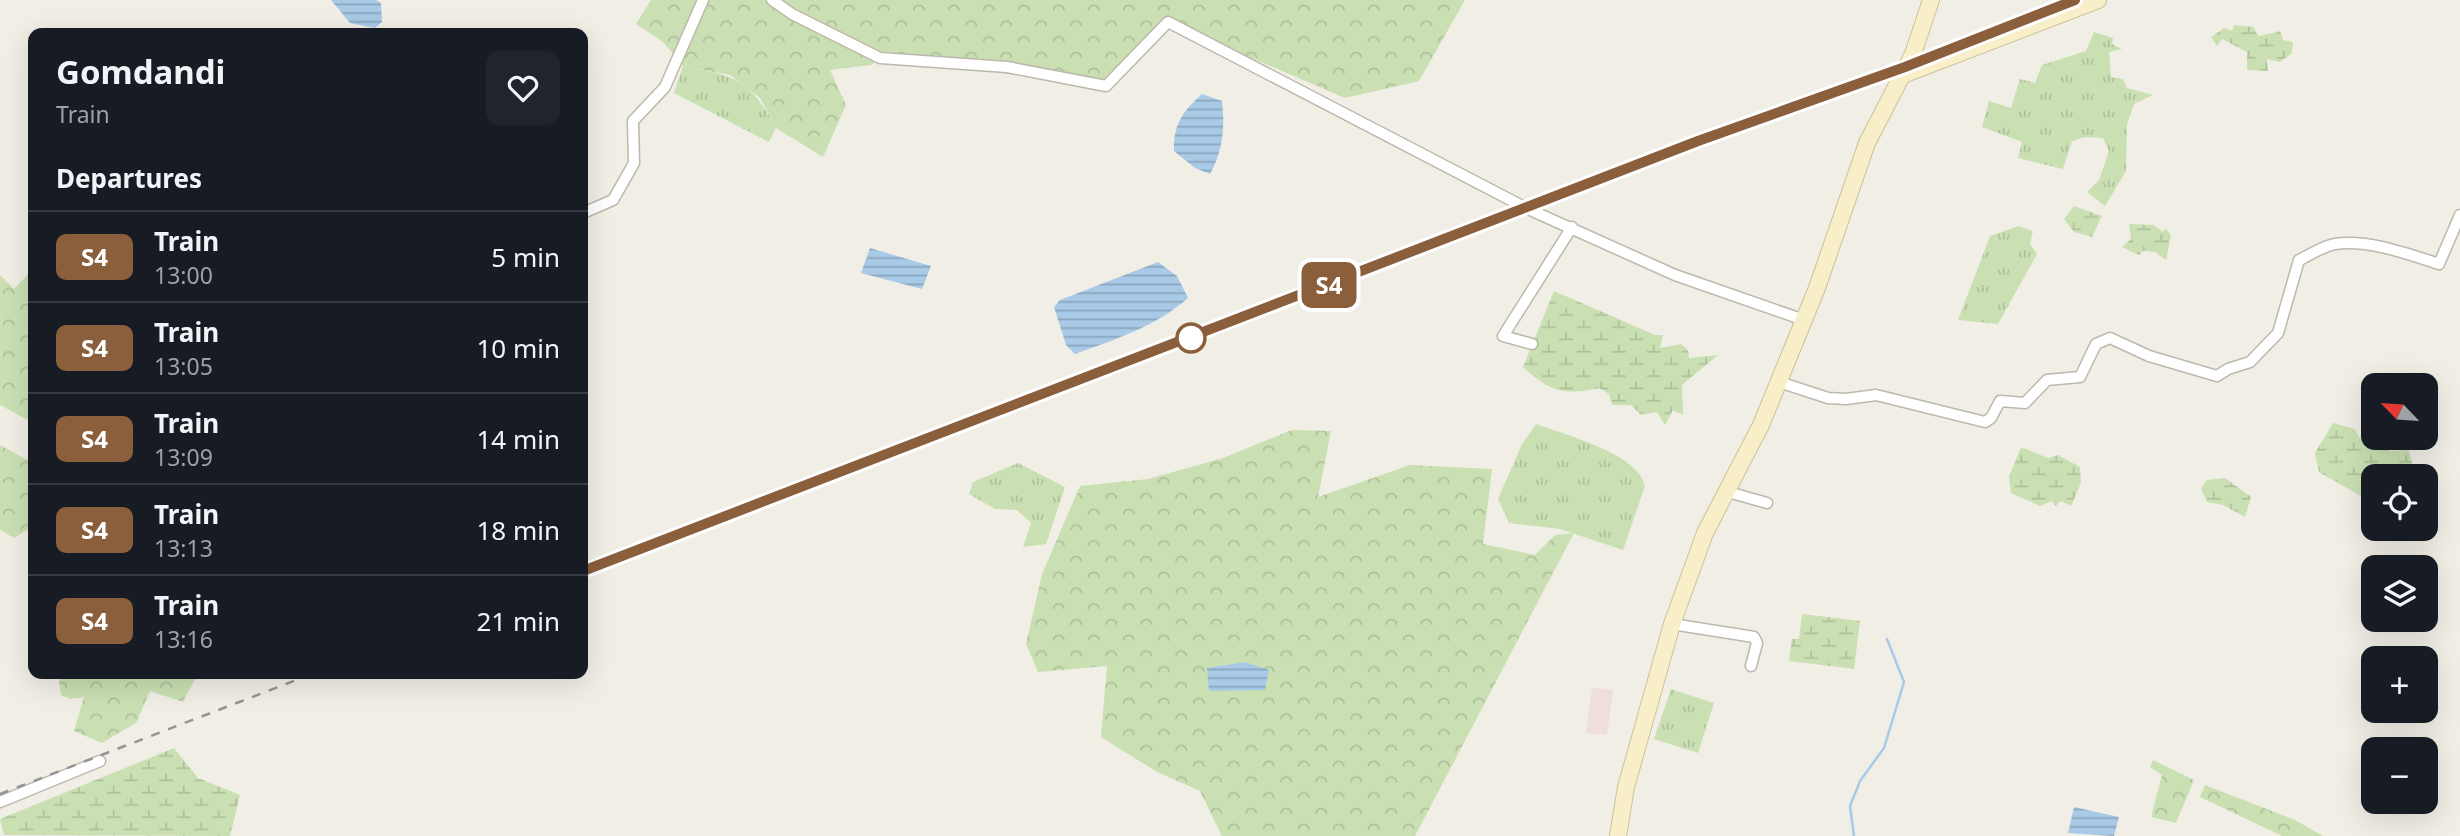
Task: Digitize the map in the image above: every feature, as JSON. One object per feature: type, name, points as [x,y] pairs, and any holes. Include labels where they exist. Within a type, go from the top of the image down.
[{"type":"main road","points":[[1618,836],[1626,787],[1672,624],[1705,533],[1728,492],[1779,382],[1867,143],[1913,54],[1931,0]]},
{"type":"main road","points":[[1900,76],[2098,0]]},
{"type":"street","points":[[588,212],[613,200],[634,163],[633,121],[665,87],[703,0]]},
{"type":"street","points":[[772,0],[792,14],[880,58],[1007,67],[1106,86],[1168,22],[1528,209],[1675,275],[1804,320]]},
{"type":"street","points":[[1779,382],[1828,398],[1846,399],[1876,395],[1984,422],[1991,418],[2000,401],[2025,403],[2047,380],[2080,377],[2096,344],[2109,338],[2149,356],[2217,376],[2228,369],[2250,362],[2278,333],[2299,260],[2332,244],[2344,244],[2364,245],[2439,264],[2460,215]]},
{"type":"street","points":[[1532,344],[1503,336],[1572,227]]},
{"type":"street","points":[[1728,492],[1767,503]]},
{"type":"street","points":[[1672,624],[1754,637],[1757,643],[1751,666]]},
{"type":"street","points":[[0,802],[100,761]]},
{"type":"shaded area","points":[[1592,688],[1613,690],[1607,735],[1586,733]]},
{"type":"green space","points":[[651,0],[1465,0],[1419,81],[1345,98],[1168,22],[1106,86],[880,58],[871,65],[830,70],[846,105],[823,157],[776,128],[760,98],[730,75],[683,66],[663,42],[636,24]]},
{"type":"green space","points":[[2234,25],[2253,27],[2259,36],[2280,31],[2283,40],[2293,42],[2292,53],[2280,62],[2267,59],[2268,71],[2247,70],[2247,52],[2222,39],[2217,46],[2211,37],[2224,28],[2232,31]]},
{"type":"green space","points":[[2094,32],[2113,38],[2112,44],[2122,49],[2109,52],[2111,77],[2123,79],[2127,88],[2153,95],[2134,104],[2127,124],[2126,171],[2105,206],[2087,192],[2099,180],[2109,151],[2103,138],[2085,137],[2072,141],[2063,169],[2018,158],[2022,142],[1982,127],[1989,101],[2011,108],[2020,79],[2035,83],[2042,65],[2086,51]]},
{"type":"green space","points":[[683,66],[728,77],[749,89],[776,128],[769,142],[674,93]]},
{"type":"green space","points":[[2074,206],[2102,216],[2092,237],[2074,232],[2064,219]]},
{"type":"green space","points":[[2129,224],[2154,225],[2163,232],[2165,228],[2171,235],[2166,260],[2155,252],[2143,251],[2139,255],[2122,247],[2131,239]]},
{"type":"green space","points":[[2019,226],[2033,231],[2030,244],[2037,254],[1998,324],[1958,320],[1990,236]]},
{"type":"green space","points":[[28,274],[28,420],[0,405],[0,275],[14,289]]},
{"type":"green space","points":[[1554,291],[1655,335],[1663,335],[1660,348],[1681,344],[1688,350],[1689,358],[1718,355],[1682,385],[1683,415],[1673,410],[1665,425],[1657,412],[1641,415],[1631,405],[1612,405],[1609,394],[1599,388],[1558,390],[1541,382],[1523,367]]},
{"type":"green space","points":[[2333,423],[2355,429],[2361,439],[2361,450],[2409,450],[2412,464],[2361,464],[2361,496],[2319,472],[2315,453]]},
{"type":"green space","points":[[1536,424],[1599,447],[1629,464],[1639,474],[1645,486],[1623,550],[1560,529],[1509,523],[1498,499],[1522,444]]},
{"type":"green space","points":[[1292,430],[1331,431],[1318,497],[1410,465],[1492,469],[1483,544],[1535,555],[1555,535],[1574,533],[1415,836],[1222,836],[1200,791],[1157,772],[1101,737],[1107,666],[1038,672],[1026,644],[1042,574],[1080,486],[1148,479],[1223,458]]},
{"type":"green space","points":[[0,445],[28,460],[28,529],[14,538],[0,530]]},
{"type":"green space","points":[[2021,447],[2048,458],[2058,455],[2080,467],[2081,483],[2071,506],[2061,501],[2055,506],[2052,501],[2040,506],[2011,493],[2009,477]]},
{"type":"green space","points":[[1018,463],[1065,487],[1046,544],[1023,547],[1031,523],[1017,510],[995,509],[969,494],[973,482]]},
{"type":"green space","points":[[2225,478],[2251,497],[2245,517],[2223,505],[2207,502],[2201,489],[2207,480]]},
{"type":"green space","points":[[1802,614],[1860,621],[1854,669],[1789,661],[1792,639],[1799,639]]},
{"type":"green space","points":[[61,679],[195,679],[183,702],[150,691],[136,723],[102,743],[74,731],[84,697],[70,699],[61,695]]},
{"type":"green space","points":[[1671,689],[1714,703],[1698,753],[1654,739]]},
{"type":"green space","points":[[174,748],[198,778],[240,795],[230,836],[4,835],[0,819]]},
{"type":"green space","points":[[2153,760],[2194,780],[2176,823],[2151,817],[2162,775],[2150,767]]},
{"type":"green space","points":[[2205,785],[2295,820],[2323,836],[2282,836],[2200,797]]},
{"type":"water","points":[[331,0],[376,0],[381,3],[382,22],[375,28],[350,23]]},
{"type":"water","points":[[1202,94],[1222,101],[1222,139],[1210,174],[1195,168],[1174,151],[1177,126],[1189,106]]},
{"type":"water","points":[[870,248],[931,266],[922,289],[861,273]]},
{"type":"water","points":[[1158,262],[1177,276],[1188,298],[1149,325],[1120,337],[1075,354],[1066,345],[1054,307],[1060,300]]},
{"type":"water","points":[[1245,662],[1269,670],[1265,690],[1209,691],[1207,668]]},
{"type":"water","points":[[2074,807],[2119,817],[2114,836],[2068,833]]},
{"type":"waterway","points":[[1854,836],[1850,806],[1860,781],[1884,748],[1904,682],[1887,639]]},
{"type":"railway","points":[[588,568],[1698,141],[1905,67],[2075,0]]},
{"type":"railway","points":[[0,794],[299,679]]},
{"type":"train","name":"S4","points":[[588,569],[1528,209],[1698,141],[1905,67],[2075,0]]}]
